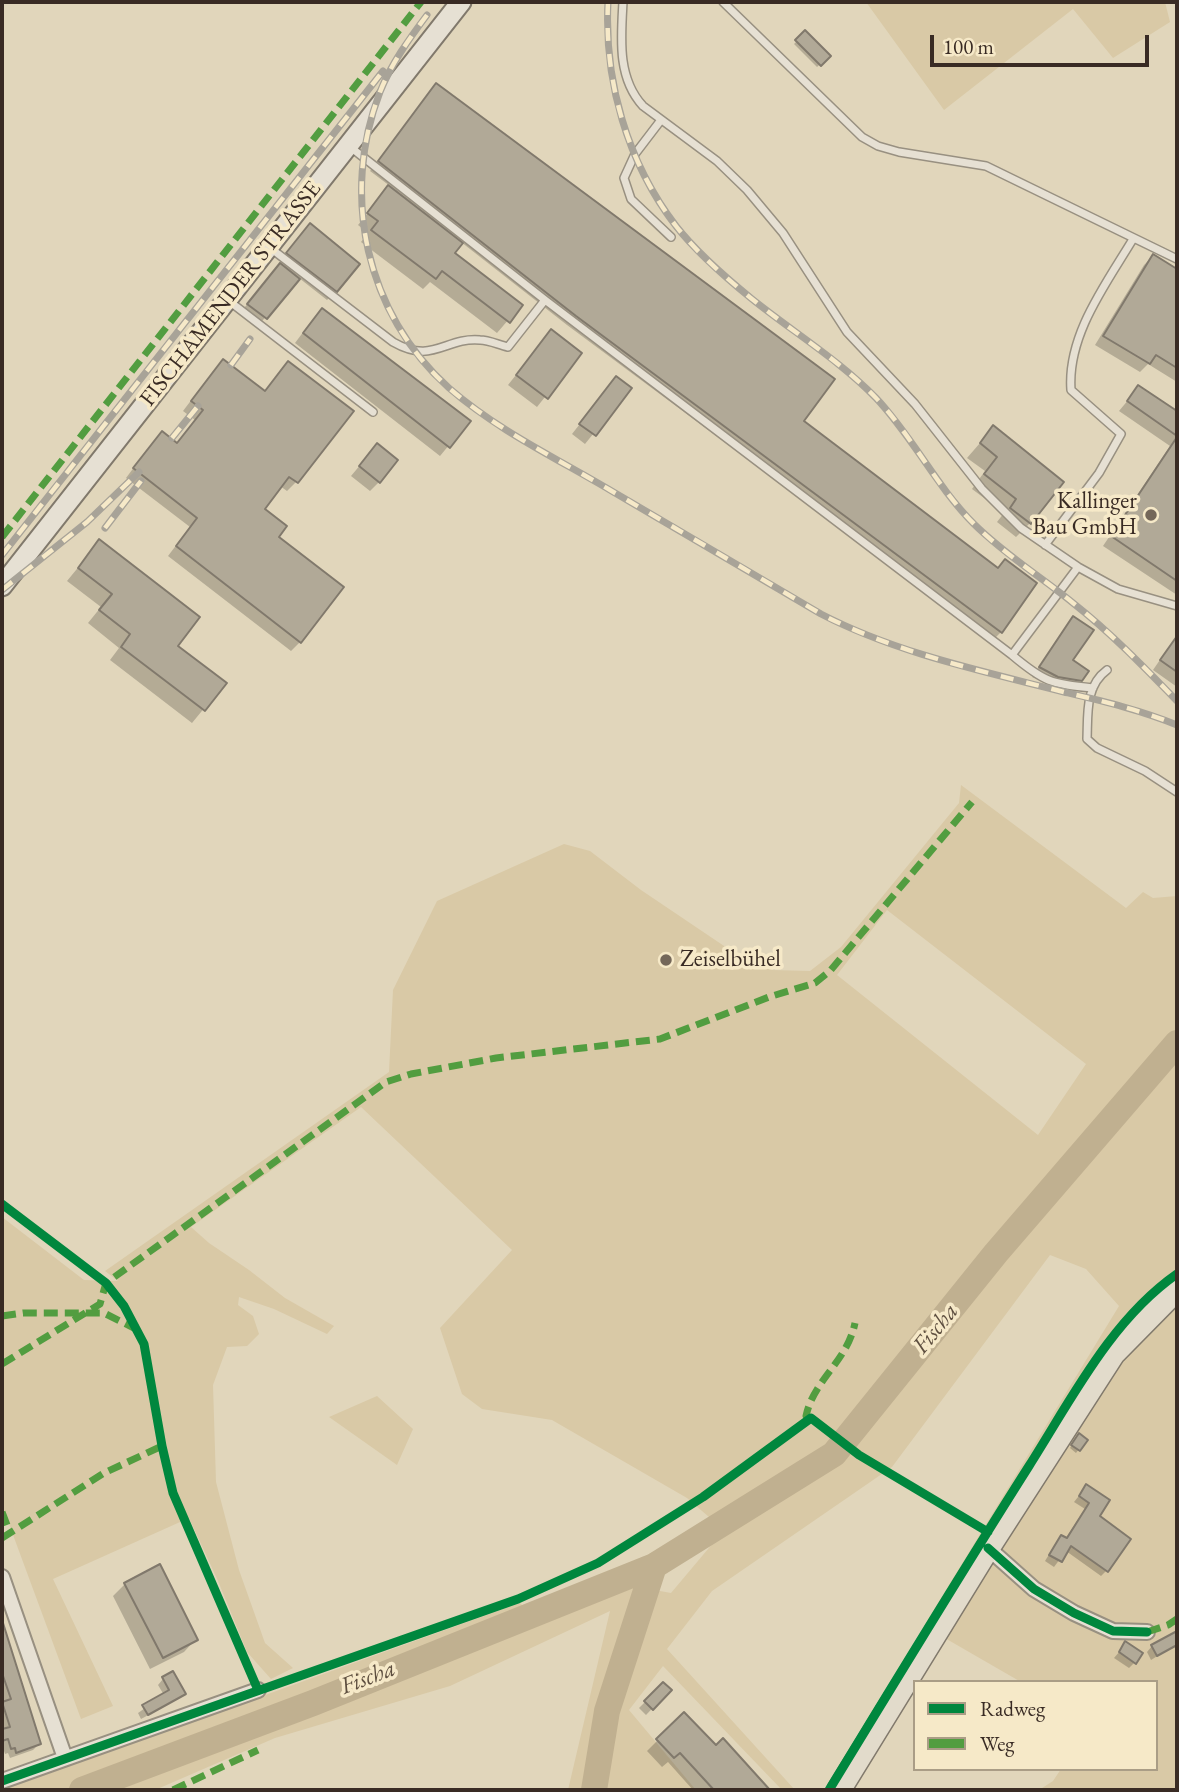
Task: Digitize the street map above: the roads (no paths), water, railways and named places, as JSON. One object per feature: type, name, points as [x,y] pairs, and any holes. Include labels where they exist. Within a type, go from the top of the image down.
[{"type":"main road","name":"FISCHAMENDER STRASSE","points":[[2,586],[461,2]]},
{"type":"main road","points":[[839,1790],[992,1542],[1113,1354],[1177,1289]]},
{"type":"street","points":[[992,1542],[1034,1589],[1074,1613],[1113,1631],[1147,1632]]},
{"type":"street","points":[[2,1577],[65,1758]]},
{"type":"street","points":[[2,1781],[258,1690]]},
{"type":"lane","points":[[623,2],[622,38],[626,77],[635,97],[661,120],[717,161],[747,190],[783,233],[847,332],[915,404],[1004,512],[1045,545],[1118,589],[1177,606]]},
{"type":"lane","points":[[723,2],[862,137],[878,146],[899,152],[986,166],[1177,259]]},
{"type":"lane","points":[[661,120],[635,154],[624,178],[631,199],[671,237]]},
{"type":"lane","points":[[348,145],[545,300],[1039,677],[1066,685],[1093,688]]},
{"type":"lane","points":[[1045,545],[1099,473],[1121,434],[1071,390],[1070,370],[1083,326],[1133,239]]},
{"type":"lane","points":[[268,246],[393,342],[413,350],[428,352],[480,340],[508,347],[545,300]]},
{"type":"lane","points":[[227,299],[373,412]]},
{"type":"lane","points":[[1012,655],[1078,567]]},
{"type":"lane","points":[[1107,670],[1097,678],[1093,688],[1088,707],[1087,739],[1097,748],[1145,771],[1177,792]]},
{"type":"waterway","name":"Fischa","points":[[82,1790],[313,1703],[654,1566],[834,1454],[996,1253],[1177,1043]]},
{"type":"waterway","name":"Fischa","points":[[594,1790],[607,1711],[654,1566]]},
{"type":"railway","points":[[608,2],[610,61],[622,120],[644,175],[684,236],[732,282],[862,384],[902,429],[948,494],[974,524],[1101,626],[1177,701]]},
{"type":"railway","points":[[427,15],[395,62],[380,92],[368,131],[362,171],[362,211],[368,251],[380,289],[398,325],[421,358],[449,388],[527,443],[821,614],[850,628],[940,660],[1121,706],[1177,725]]},
{"type":"railway","points":[[2,555],[383,71]]},
{"type":"railway","points":[[231,365],[250,339]]},
{"type":"railway","points":[[172,438],[198,406]]},
{"type":"railway","points":[[2,590],[87,522],[139,472]]},
{"type":"railway","points":[[105,528],[141,481]]},
{"type":"place","name":"Kallinger Bau GmbH","points":[[1151,515]]},
{"type":"place","name":"Zeiselbühel","points":[[666,960]]}]
